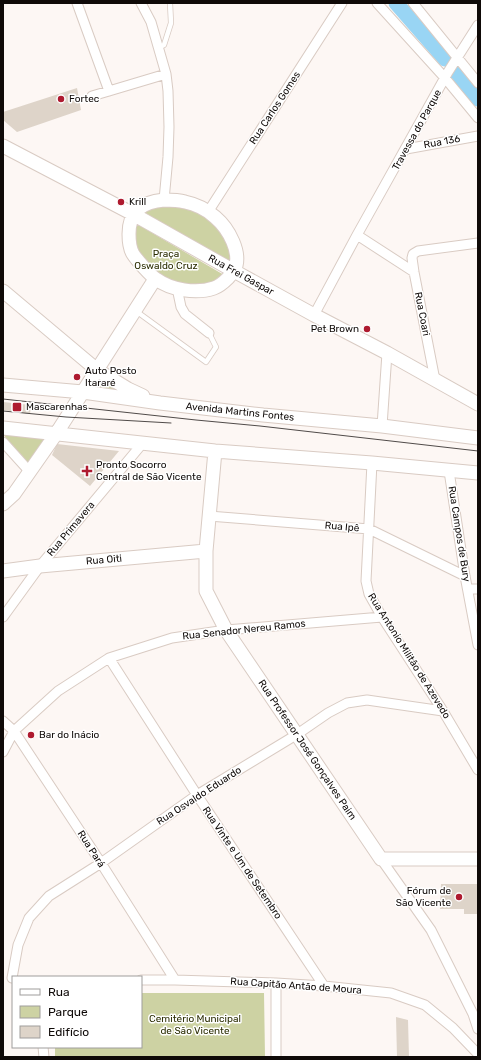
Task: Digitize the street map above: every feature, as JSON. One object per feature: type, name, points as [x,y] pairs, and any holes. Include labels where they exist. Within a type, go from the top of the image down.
[{"type":"street","points":[[77,3],[108,91]]},
{"type":"street","points":[[141,3],[151,22],[166,74],[169,127],[164,200]]},
{"type":"street","name":"Rua Carlos Gomes","points":[[208,212],[342,3]]},
{"type":"street","points":[[377,3],[447,75],[478,118]]},
{"type":"street","points":[[414,3],[456,60],[478,83]]},
{"type":"street","name":"Travessa do Parque","points":[[314,315],[447,75],[478,26]]},
{"type":"street","points":[[92,96],[166,74]]},
{"type":"street","name":"Rua 136","points":[[406,148],[478,136]]},
{"type":"street","name":"Rua Frei Gaspar","points":[[3,146],[133,214],[234,272],[387,353],[478,404]]},
{"type":"street","points":[[153,201],[184,201],[208,212],[214,216],[222,226],[236,248],[237,263],[234,272],[224,282],[215,288],[201,291],[186,291],[168,286],[155,279],[132,253],[129,239],[129,226],[133,214],[153,201]]},
{"type":"street","points":[[357,235],[414,272]]},
{"type":"street","name":"Rua Coari","points":[[435,380],[414,272],[412,258],[413,254],[418,251],[478,243]]},
{"type":"street","points":[[3,504],[14,494],[56,434],[155,279]]},
{"type":"street","points":[[177,288],[180,307],[185,314],[209,333]]},
{"type":"street","points":[[3,291],[97,370],[128,389],[160,403]]},
{"type":"street","points":[[382,426],[387,353]]},
{"type":"street","name":"Avenida Martins Fontes","points":[[3,385],[83,392],[263,415],[382,426],[478,438]]},
{"type":"street","points":[[3,428],[142,444],[372,463],[478,474]]},
{"type":"street","points":[[3,442],[30,472]]},
{"type":"street","name":"Rua Primavera","points":[[3,617],[40,566],[142,444]]},
{"type":"street","name":"Rua Professor José Gonçalves Paim","points":[[215,451],[206,551],[206,591],[226,630],[296,735],[431,930],[478,1029]]},
{"type":"street","name":"Rua Antonio Militão de Azevedo","points":[[372,463],[366,581],[369,594],[382,617],[443,711],[478,770]]},
{"type":"street","name":"Rua Campos de Bury","points":[[449,470],[465,576],[478,645]]},
{"type":"street","name":"Rua Ipê","points":[[209,516],[369,529],[465,576]]},
{"type":"street","name":"Rua Oiti","points":[[3,571],[40,566],[206,551]]},
{"type":"street","points":[[468,589],[478,589]]},
{"type":"street","name":"Rua Senador Nereu Ramos","points":[[3,752],[14,731],[58,691],[108,658],[172,638],[226,630],[382,617]]},
{"type":"street","name":"Rua Vinte e Um de Setembro","points":[[108,658],[324,986]]},
{"type":"street","name":"Rua Osvaldo Eduardo","points":[[9,978],[18,945],[29,918],[49,896],[101,863],[197,795],[296,735],[328,713],[347,703],[367,700],[443,711]]},
{"type":"street","name":"Rua Pará","points":[[3,721],[14,731],[101,863],[175,980]]},
{"type":"street","points":[[381,859],[478,859]]},
{"type":"street","name":"Rua Capitão Antão de Moura","points":[[142,980],[276,983],[391,993],[425,1005],[453,1028],[478,1054]]},
{"type":"street","points":[[276,983],[276,1057]]},
{"type":"lane","points":[[158,48],[164,44],[171,23],[170,3]]},
{"type":"lane","points":[[135,310],[206,362],[216,347],[209,333]]},
{"type":"green space","name":"Praça Oswaldo Cruz","points":[[170,203],[207,216],[230,243],[232,267],[144,212],[149,208]]},
{"type":"green space","name":"Praça Oswaldo Cruz","points":[[137,224],[224,275],[223,279],[198,288],[169,281],[154,273],[136,247],[133,236]]},
{"type":"green space","points":[[101,377],[117,387],[116,390],[95,388]]},
{"type":"green space","points":[[3,434],[47,435],[27,463]]},
{"type":"green space","name":"Cemitério Municipal de São Vicente","points":[[142,993],[264,993],[265,1057],[55,1057],[55,1048],[142,1048]]},
{"type":"building","name":"Fortec","points":[[77,88],[81,110],[17,132],[3,120],[3,112]]},
{"type":"building","name":"Mascarenhas","points":[[3,402],[31,405],[30,414],[3,410]]},
{"type":"building","name":"Pronto Socorro Central de São Vicente","points":[[57,444],[119,451],[90,486],[52,455]]},
{"type":"building","name":"Fórum de São Vicente","points":[[441,884],[478,884],[478,914],[464,914],[464,909],[440,909]]},
{"type":"building","points":[[396,1017],[408,1020],[409,1057],[397,1057]]},
{"type":"waterway","points":[[396,3],[445,59]]},
{"type":"waterway","points":[[455,71],[478,99]]},
{"type":"tram line","points":[[3,399],[478,451]]},
{"type":"tram line","points":[[3,411],[66,417],[171,423]]},
{"type":"place","name":"Fortec","points":[[61,99]]},
{"type":"place","name":"Krill","points":[[121,202]]},
{"type":"place","name":"Pet Brown","points":[[367,329]]},
{"type":"place","name":"Auto Posto Itararé","points":[[77,377]]},
{"type":"place","name":"Mascarenhas","points":[[17,407]]},
{"type":"place","name":"Pronto Socorro Central de São Vicente","points":[[87,471]]},
{"type":"place","name":"Bar do Inácio","points":[[31,735]]},
{"type":"place","name":"Fórum de São Vicente","points":[[459,897]]}]
